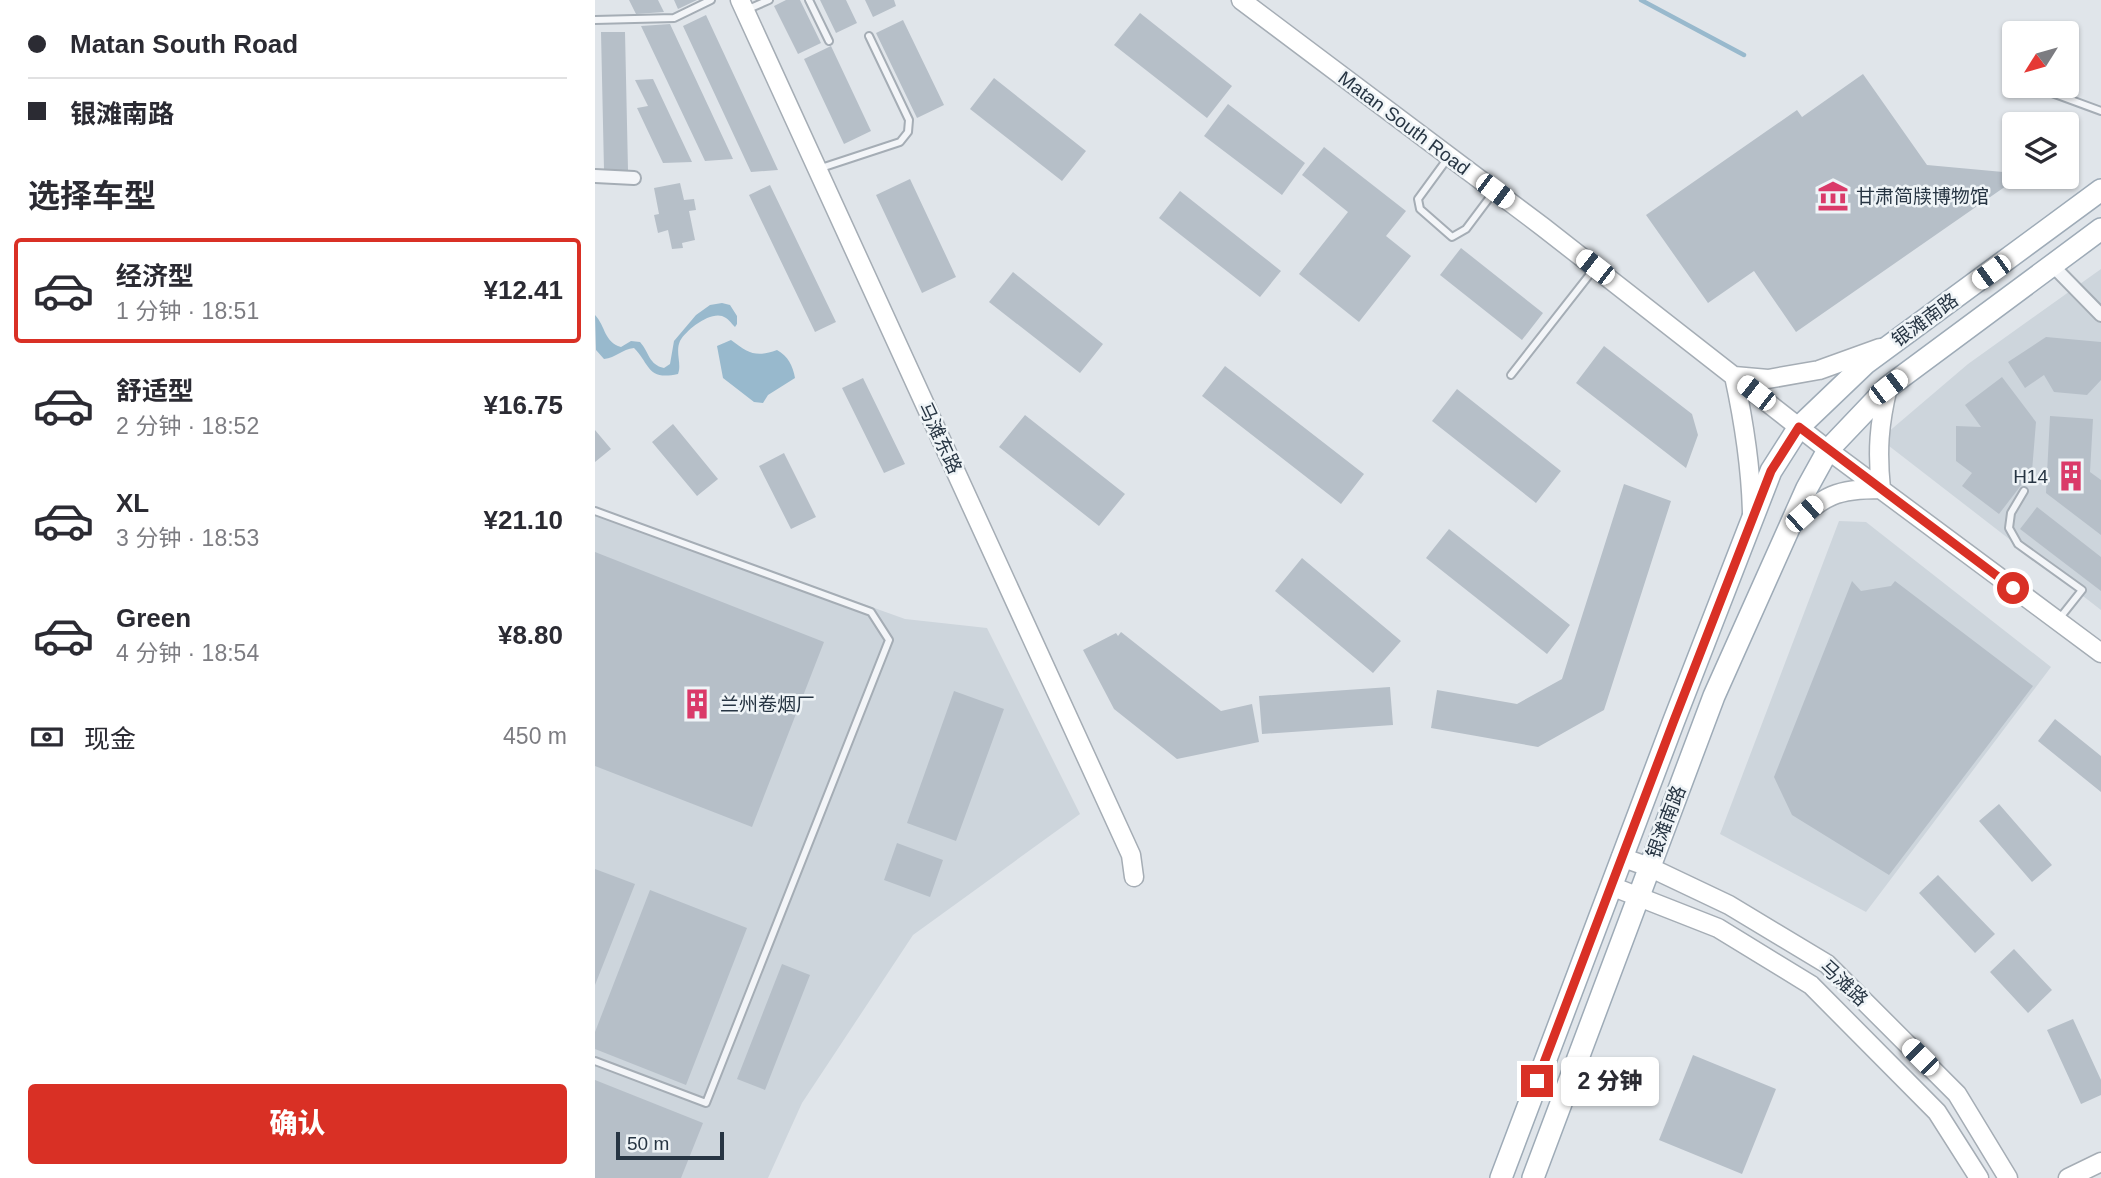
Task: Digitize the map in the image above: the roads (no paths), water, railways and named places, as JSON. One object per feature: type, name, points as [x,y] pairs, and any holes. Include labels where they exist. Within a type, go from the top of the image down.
[{"type":"main road","name":"Matan South Road","points":[[1241,0],[1595,267],[1828,450],[2101,653]]},
{"type":"main road","name":"马滩东路","points":[[742,5],[1131,855],[1134,877]]},
{"type":"main road","name":"银滩南路","points":[[1501,1178],[1771,471],[1799,427],[1866,363],[2101,190]]},
{"type":"main road","name":"银滩南路","points":[[1533,1178],[1714,696],[1807,488],[1828,450],[1888,387],[2101,229]]},
{"type":"main road","points":[[1752,520],[1751,472],[1734,376],[1768,379],[1819,370],[1893,343]]},
{"type":"main road","points":[[1789,528],[1819,500],[1850,489],[1881,489],[1878,455],[1881,418],[1888,387]]},
{"type":"main road","name":"马滩路","points":[[1622,857],[1729,905],[1827,964],[1957,1094],[2008,1178]]},
{"type":"main road","name":"马滩路","points":[[1611,886],[1718,928],[1811,985],[1937,1112],[1979,1178]]},
{"type":"main road","points":[[2068,1178],[2101,1162]]},
{"type":"street","points":[[595,176],[633,178]]},
{"type":"street","points":[[2052,265],[2101,315]]},
{"type":"lane","points":[[595,20],[674,18],[711,0]]},
{"type":"lane","points":[[742,5],[769,0]]},
{"type":"lane","points":[[809,0],[828,40]]},
{"type":"lane","points":[[817,170],[900,142],[908,132],[909,120],[869,36]]},
{"type":"lane","points":[[2066,98],[2101,111]]},
{"type":"lane","points":[[1449,157],[1417,199],[1420,209],[1452,237],[1466,229],[1495,191]]},
{"type":"lane","points":[[1511,375],[1595,267]]},
{"type":"lane","points":[[2024,491],[2011,513],[2009,528],[2018,544],[2082,590],[2057,621]]},
{"type":"lane","points":[[595,511],[871,612],[889,640],[706,1103],[595,1061]]},
{"type":"water","points":[[710,305],[730,305],[737,316],[737,324],[735,327],[726,318],[717,315],[692,327],[680,341],[678,374],[668,376],[655,373],[634,348],[604,359],[596,350],[595,315],[611,342],[621,347],[631,341],[640,342],[652,361],[664,368],[670,364],[674,341],[696,315]]},
{"type":"water","points":[[731,340],[753,353],[763,354],[777,350],[789,362],[795,378],[768,395],[763,403],[754,402],[723,378],[717,346]]},
{"type":"waterway","points":[[1641,0],[1744,55]]},
{"type":"place","name":"甘肃简牍博物馆","points":[[1833,196]]},
{"type":"place","name":"H14","points":[[2071,476]]},
{"type":"place","name":"兰州卷烟厂","points":[[697,704]]}]
